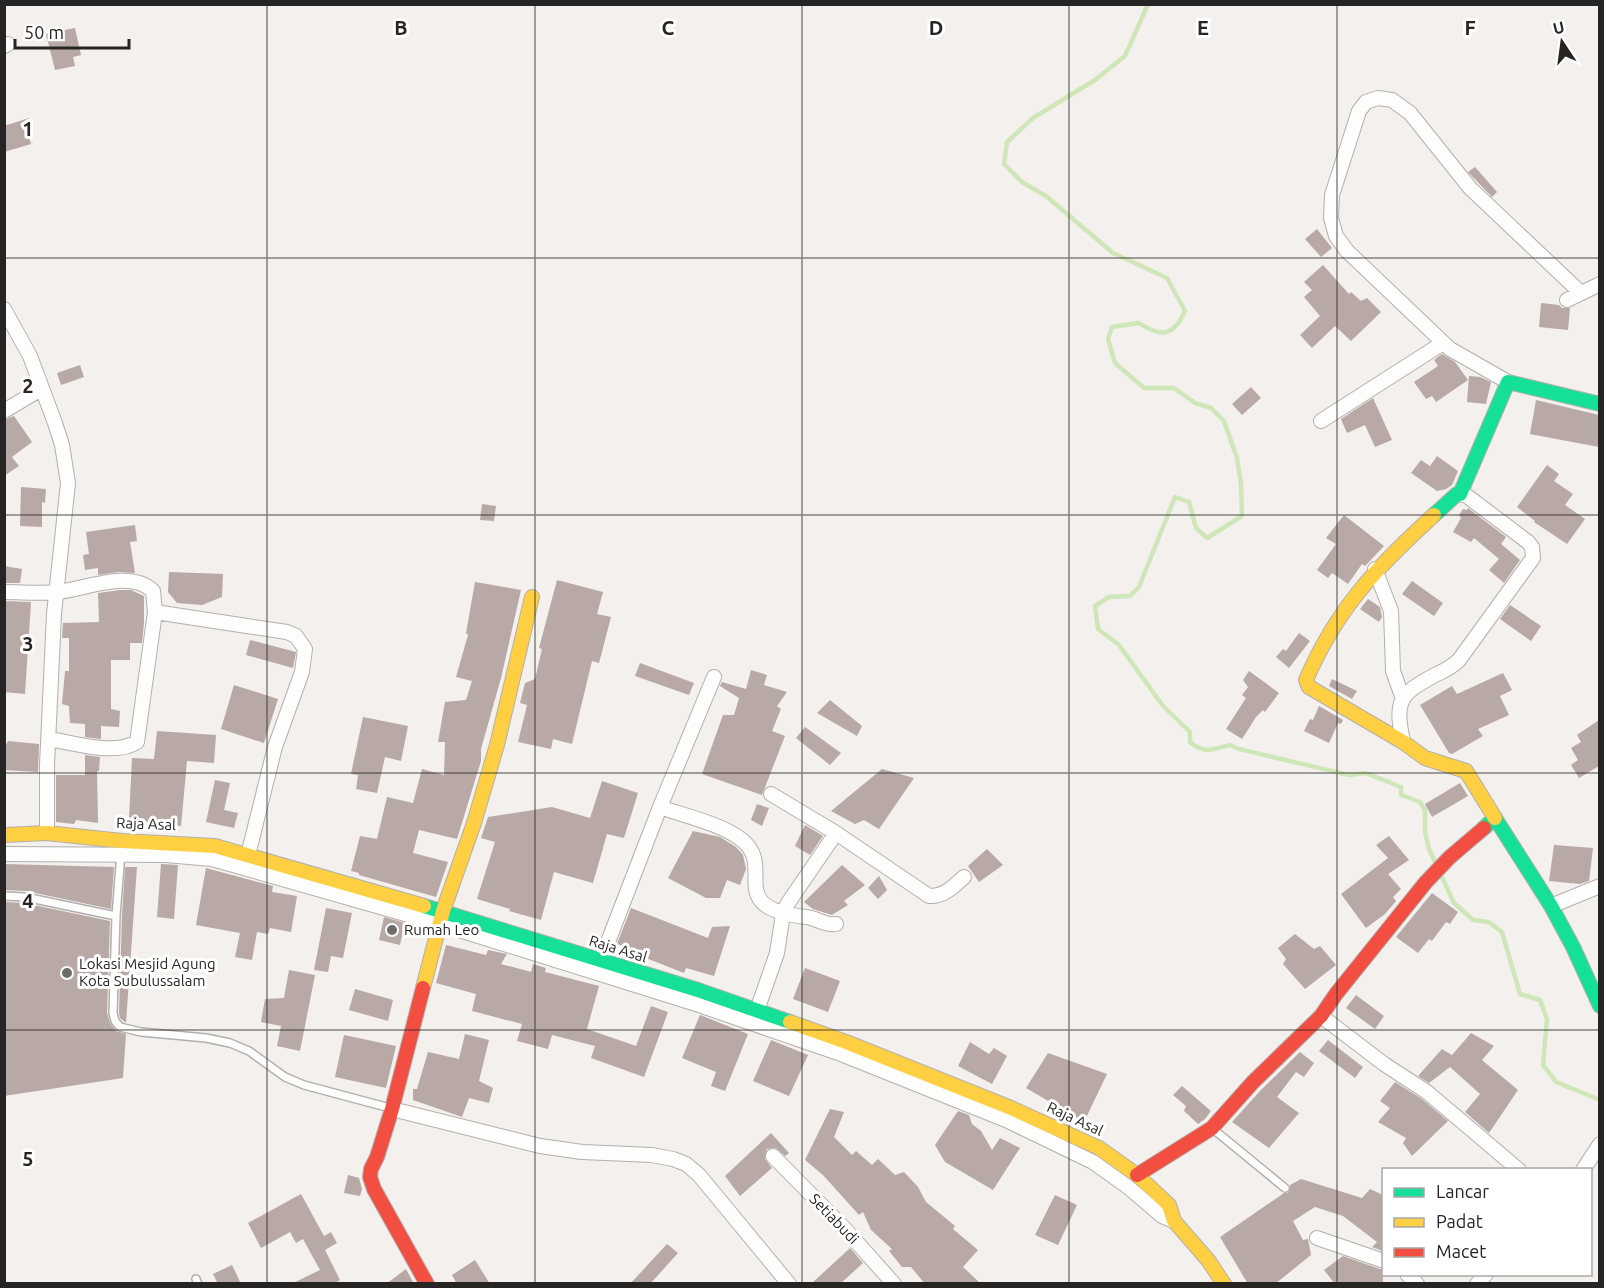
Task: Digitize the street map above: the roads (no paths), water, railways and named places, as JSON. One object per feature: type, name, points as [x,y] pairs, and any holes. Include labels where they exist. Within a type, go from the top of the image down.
[{"type":"street","points":[[1581,293],[1470,188],[1410,113],[1392,100],[1378,98],[1366,102],[1359,111],[1353,126],[1332,195],[1331,218],[1336,236],[1347,251],[1443,343],[1473,363],[1508,382],[1599,404]]},
{"type":"street","points":[[1568,300],[1599,284]]},
{"type":"street","points":[[4,309],[30,356],[56,423],[68,483],[56,592],[50,682],[47,833]]},
{"type":"street","points":[[1321,421],[1443,343]]},
{"type":"street","points":[[1460,494],[1508,382]]},
{"type":"street","points":[[4,411],[41,389]]},
{"type":"street","points":[[1403,742],[1399,714],[1403,699],[1420,684],[1459,660],[1533,558],[1532,547],[1528,542],[1467,496],[1460,494],[1457,494],[1375,569],[1340,613],[1306,682],[1309,687],[1403,742],[1425,758],[1466,771],[1551,906],[1573,947],[1599,1006]]},
{"type":"street","points":[[1375,569],[1391,611],[1393,671],[1403,699]]},
{"type":"street","points":[[4,592],[56,592],[120,581],[146,584],[153,591],[155,612],[137,742],[117,749],[49,739]]},
{"type":"street","points":[[427,1284],[371,1183],[371,1169],[392,1109],[441,917],[474,823],[493,756],[532,597]]},
{"type":"street","points":[[155,612],[287,632],[296,636],[305,649],[302,672],[275,747],[248,855]]},
{"type":"street","points":[[601,960],[714,676]]},
{"type":"street","points":[[771,794],[836,833],[929,896],[946,892],[964,877]]},
{"type":"street","points":[[660,807],[729,832],[742,840],[754,855],[755,892],[763,904],[783,914],[807,917],[829,925],[836,924]]},
{"type":"street","points":[[1137,1175],[1212,1128],[1253,1082],[1321,1016],[1426,882],[1450,857],[1496,818]]},
{"type":"street","name":"Raja Asal","points":[[4,835],[47,833],[122,841],[201,844],[248,855],[441,917],[693,1003],[846,1042],[1011,1108],[1099,1148],[1137,1175],[1168,1205],[1174,1221],[1208,1260],[1224,1284]]},
{"type":"street","points":[[755,1017],[777,953],[783,914],[788,903],[836,833]]},
{"type":"street","name":"Raja Asal","points":[[4,854],[165,855],[213,859],[601,960],[755,1017],[1027,1130],[1093,1162],[1128,1187],[1162,1216],[1174,1221]]},
{"type":"street","points":[[1551,906],[1599,886]]},
{"type":"street","points":[[1321,1016],[1384,1064],[1426,1092],[1517,1168]]},
{"type":"street","points":[[392,1109],[540,1146],[582,1152],[652,1155],[686,1164],[699,1175],[789,1284]]},
{"type":"street","points":[[1584,1168],[1599,1143]]},
{"type":"street","name":"Setiabudi","points":[[773,1156],[845,1228],[894,1284]]},
{"type":"street","points":[[1317,1238],[1382,1261]]},
{"type":"lane","points":[[122,841],[116,916],[113,1013],[120,1027],[141,1032],[206,1038],[230,1043],[249,1051],[285,1077],[304,1085],[392,1109]]},
{"type":"lane","points":[[4,896],[25,897],[116,916]]},
{"type":"lane","points":[[1212,1128],[1285,1188]]},
{"type":"waterway","points":[[1148,4],[1125,56],[1095,80],[1033,118],[1007,142],[1004,164],[1022,182],[1046,196],[1113,253],[1167,278],[1185,311],[1181,319],[1176,326],[1166,332],[1154,331],[1139,323],[1112,327],[1108,339],[1115,363],[1144,388],[1174,388],[1195,403],[1211,408],[1224,421],[1237,458],[1242,516],[1207,538],[1196,528],[1189,502],[1175,497],[1139,587],[1130,596],[1109,597],[1095,606],[1098,629],[1119,645],[1163,706],[1190,732],[1190,742],[1200,749],[1209,750],[1230,745],[1349,775],[1366,773],[1401,787],[1401,795],[1420,802],[1425,810],[1425,832],[1436,864]]},
{"type":"waterway","points":[[1441,875],[1454,903],[1473,920],[1489,922],[1502,932],[1520,994],[1540,1000],[1547,1019],[1543,1065],[1556,1082],[1600,1100]]},
{"type":"place","name":"Rumah Leo","points":[[392,930]]},
{"type":"place","name":"Lokasi Mesjid Agung Kota Subulussalam","points":[[67,973]]}]
